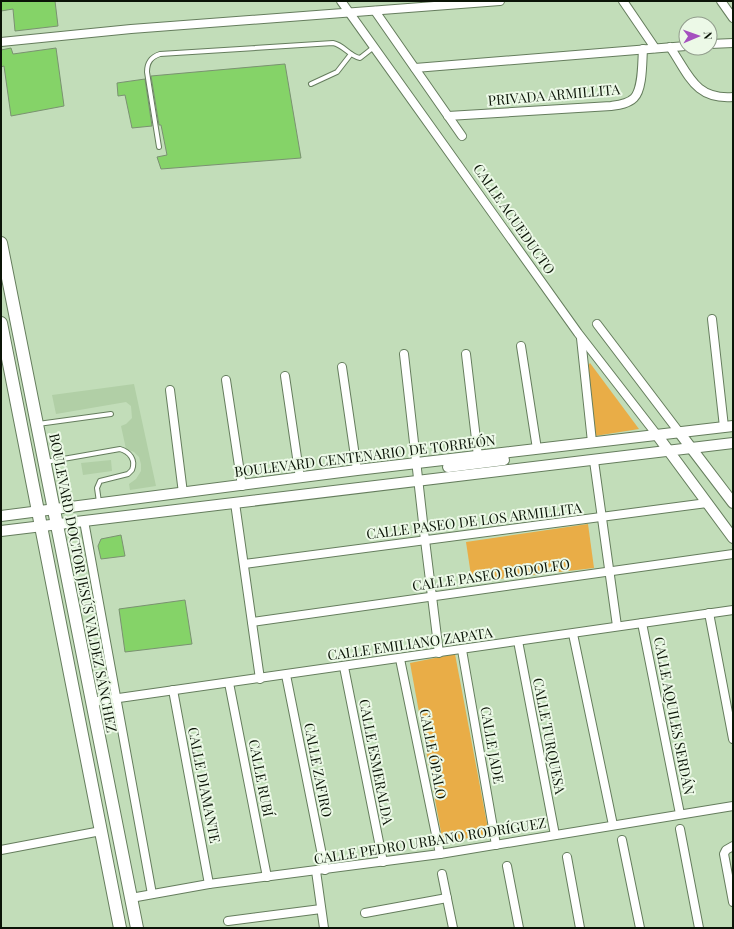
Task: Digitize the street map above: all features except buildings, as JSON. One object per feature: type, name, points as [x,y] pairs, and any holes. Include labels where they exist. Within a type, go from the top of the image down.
[{"type":"main road","name":"BOULEVARD DOCTOR JESÚS VALDEZ SÁNCHEZ","points":[[1,243],[137,928]]},
{"type":"main road","points":[[1,323],[120,928]]},
{"type":"street","name":"CALLE ACUEDUCTO","points":[[341,1],[581,336],[657,435],[733,538]]},
{"type":"street","points":[[1,42],[131,29],[500,1]]},
{"type":"street","points":[[623,1],[655,48]]},
{"type":"street","points":[[722,1],[733,18]]},
{"type":"street","points":[[375,11],[462,136]]},
{"type":"street","points":[[718,44],[733,43]]},
{"type":"street","points":[[415,68],[678,46]]},
{"type":"street","points":[[670,47],[703,93],[716,98],[733,97]]},
{"type":"street","name":"PRIVADA ARMILLITA","points":[[448,116],[623,104],[634,98],[638,91],[643,50]]},
{"type":"street","points":[[712,319],[729,426]]},
{"type":"street","points":[[597,324],[731,498]]},
{"type":"street","points":[[581,336],[592,442]]},
{"type":"street","points":[[418,471],[526,457],[533,449],[521,346]]},
{"type":"street","points":[[404,354],[425,540],[440,653]]},
{"type":"street","points":[[466,354],[478,456]]},
{"type":"street","points":[[342,367],[357,470]]},
{"type":"street","points":[[285,376],[300,478]]},
{"type":"street","points":[[226,380],[242,486]]},
{"type":"street","points":[[170,390],[183,493]]},
{"type":"street","name":"BOULEVARD CENTENARIO DE TORREÓN","points":[[1,531],[235,503],[418,471],[478,456],[729,426]]},
{"type":"street","name":"BOULEVARD CENTENARIO DE TORREÓN","points":[[1,516],[357,470],[418,471],[594,461],[733,443]]},
{"type":"street","points":[[594,461],[617,626]]},
{"type":"street","name":"CALLE PASEO DE LOS ARMILLITA","points":[[244,564],[602,518],[707,502]]},
{"type":"street","points":[[235,503],[260,678]]},
{"type":"street","points":[[84,521],[115,699],[152,894]]},
{"type":"street","name":"CALLE PASEO RODOLFO","points":[[252,622],[733,554]]},
{"type":"street","name":"CALLE EMILIANO ZAPATA","points":[[91,702],[400,659],[733,610]]},
{"type":"street","points":[[709,613],[733,739]]},
{"type":"street","name":"CALLE AQUILES SERDÁN","points":[[642,623],[680,814]]},
{"type":"street","points":[[573,634],[613,825]]},
{"type":"street","name":"CALLE TURQUESA","points":[[518,641],[555,835]]},
{"type":"street","name":"CALLE JADE","points":[[462,650],[496,845]]},
{"type":"street","name":"CALLE ÓPALO","points":[[400,659],[440,854]]},
{"type":"street","name":"CALLE ESMERALDA","points":[[344,667],[383,862]]},
{"type":"street","name":"CALLE ZAFIRO","points":[[286,675],[325,870]]},
{"type":"street","name":"CALLE RUBÍ","points":[[229,683],[267,877]]},
{"type":"street","name":"CALLE DIAMANTE","points":[[173,690],[209,884]]},
{"type":"street","name":"CALLE PEDRO URBANO RODRÍGUEZ","points":[[131,898],[209,884],[316,872],[440,854],[733,806]]},
{"type":"street","points":[[680,829],[699,928]]},
{"type":"street","points":[[1,850],[101,831]]},
{"type":"street","points":[[622,840],[640,928]]},
{"type":"street","points":[[733,846],[726,850],[724,860],[733,902]]},
{"type":"street","points":[[567,856],[580,928]]},
{"type":"street","points":[[507,866],[519,928]]},
{"type":"street","points":[[316,872],[324,928]]},
{"type":"street","points":[[442,874],[453,928]]},
{"type":"street","points":[[365,913],[447,898]]},
{"type":"street","points":[[228,921],[321,909]]},
{"type":"lane","points":[[159,147],[147,72],[148,64],[154,56],[160,54],[333,44],[341,46],[351,54],[360,58],[374,47]]},
{"type":"lane","points":[[311,84],[337,72],[351,54]]},
{"type":"lane","points":[[36,425],[111,414]]},
{"type":"lane","points":[[44,463],[120,449],[128,453],[134,461],[132,470],[128,474],[104,480],[98,484],[96,492],[99,504]]},
{"type":"shaded area","points":[[590,363],[639,429],[595,436],[587,367]]},
{"type":"shaded area","points":[[134,384],[156,486],[130,490],[129,484],[136,479],[141,471],[139,457],[134,452],[126,449],[121,426],[126,424],[132,418],[131,406],[126,402],[56,414],[52,395]]},
{"type":"shaded area","points":[[111,460],[112,471],[83,475],[81,463]]},
{"type":"shaded area","points":[[588,524],[594,568],[472,582],[466,542]]},
{"type":"shaded area","points":[[455,654],[489,834],[443,843],[410,663]]}]
